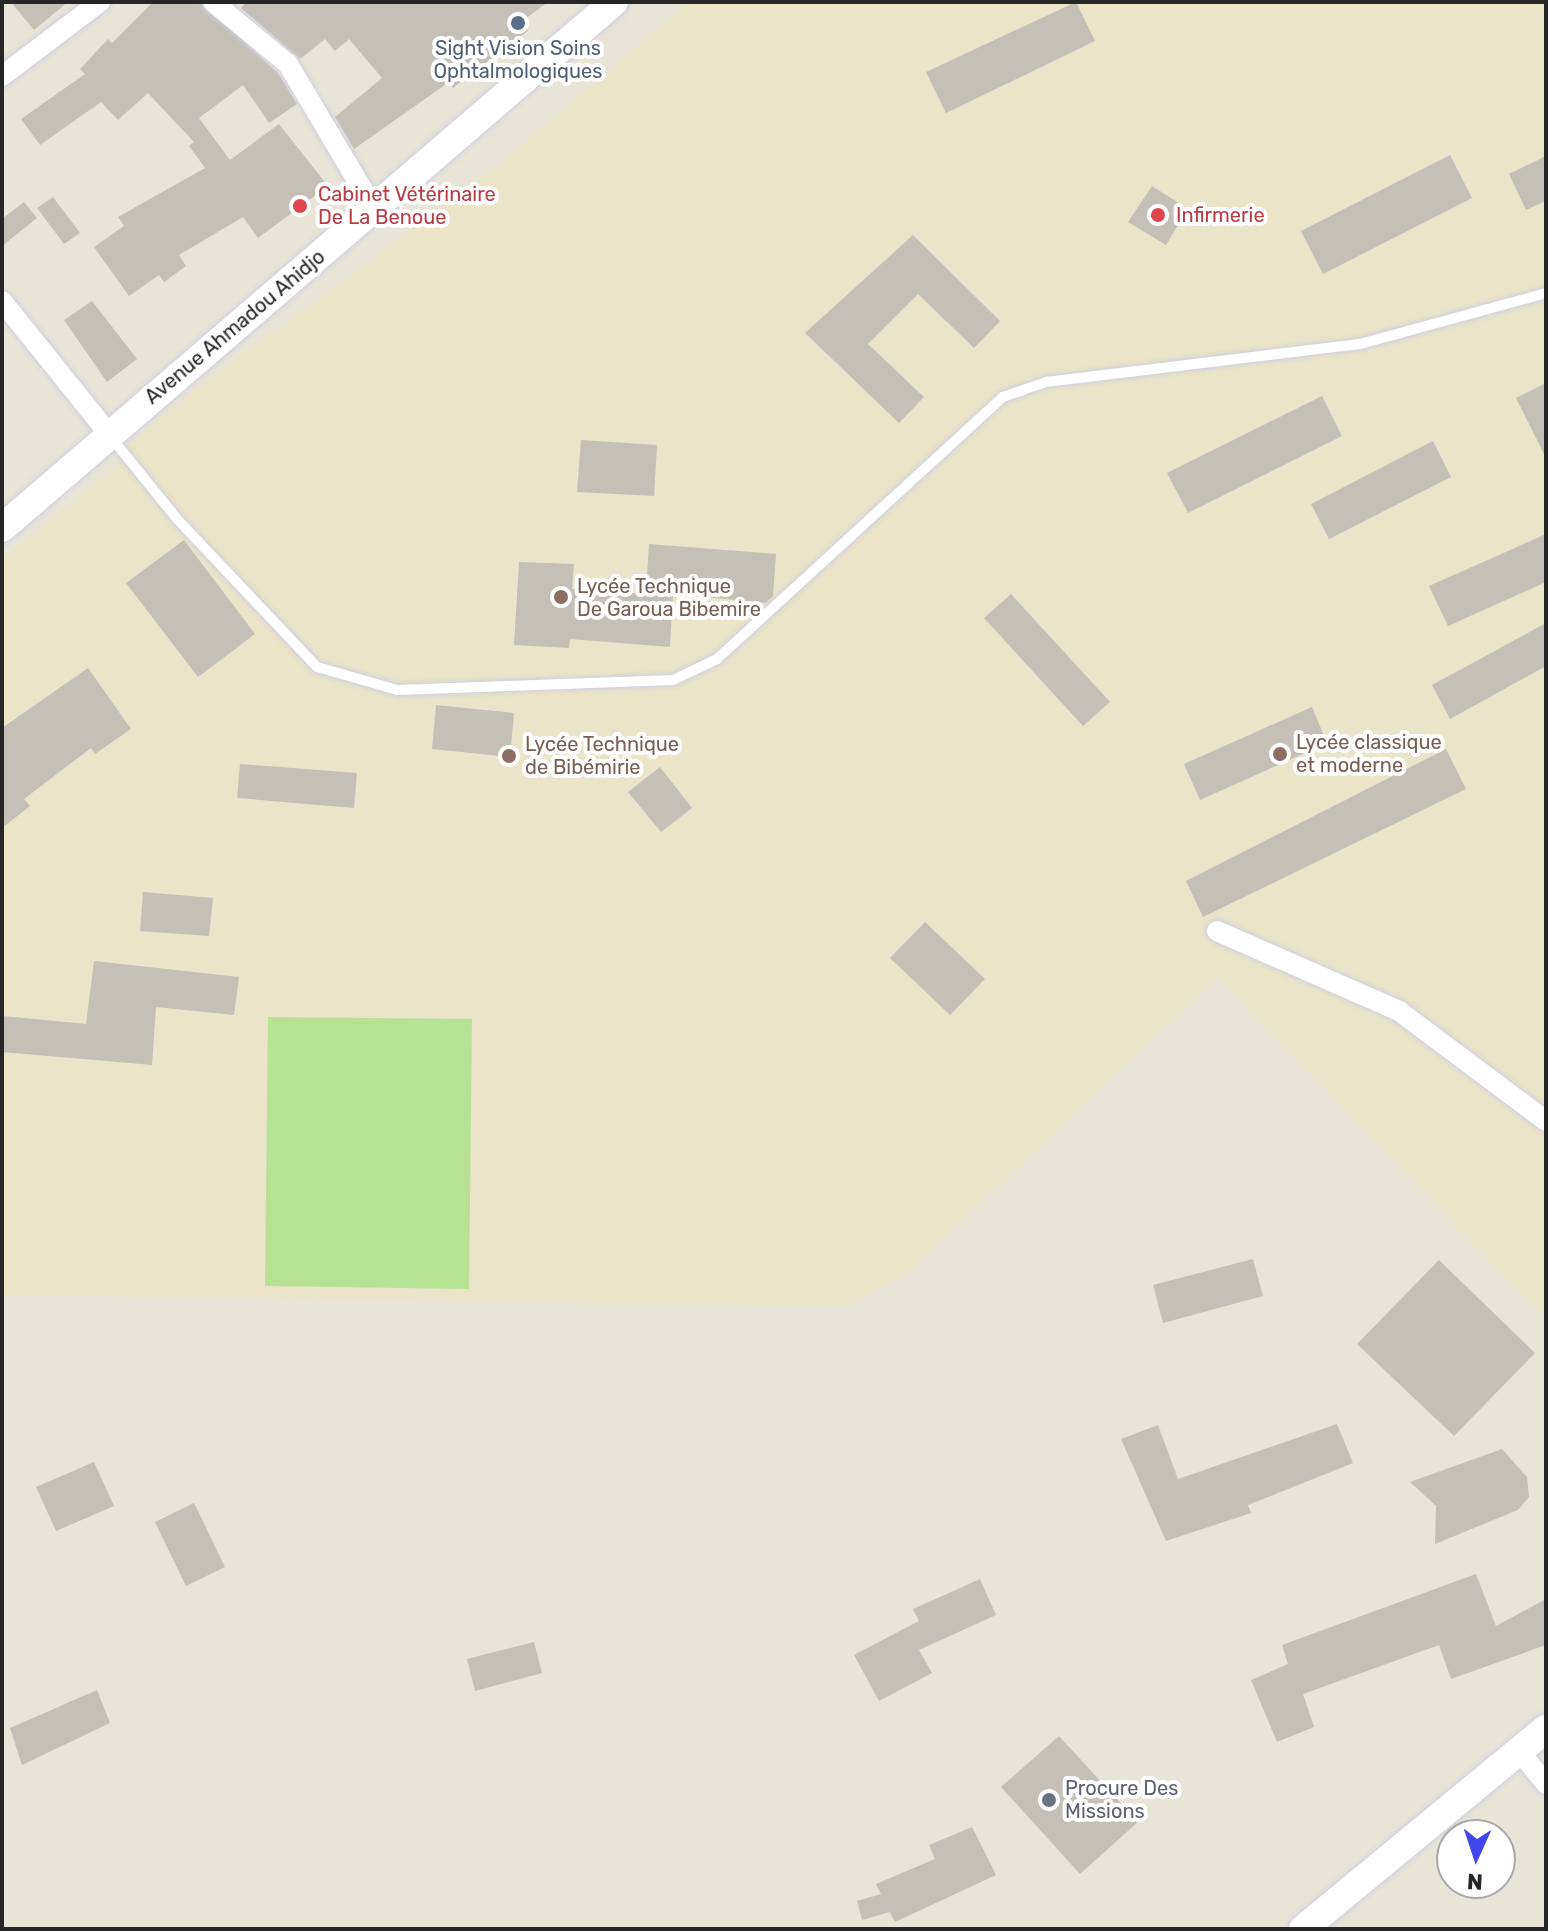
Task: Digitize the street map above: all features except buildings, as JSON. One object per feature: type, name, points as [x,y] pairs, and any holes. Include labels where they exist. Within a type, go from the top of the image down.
[{"type":"main road","name":"Avenue Ahmadou Ahidjo","points":[[2,528],[614,2]]},
{"type":"main road","points":[[1303,1929],[1546,1729]]},
{"type":"street","points":[[2,76],[100,2]]},
{"type":"street","points":[[213,2],[288,64],[374,209]]},
{"type":"street","points":[[2,301],[109,434]]},
{"type":"street","points":[[1217,931],[1302,962],[1399,1011],[1546,1121]]},
{"type":"street","points":[[1520,1752],[1546,1784]]},
{"type":"lane","points":[[109,434],[178,520],[317,667],[398,690],[673,680],[739,640],[1003,397],[1046,382],[1360,344],[1546,293]]},
{"type":"shaded area","points":[[688,2],[1546,2],[1546,1320],[1217,978],[906,1275],[848,1306],[2,1295],[2,558],[120,463],[125,448],[191,392],[497,165]]},
{"type":"green space","points":[[268,1017],[472,1019],[469,1289],[265,1286]]},
{"type":"place","name":"Sight Vision Soins Ophtalmologiques","points":[[518,23]]},
{"type":"place","name":"Cabinet Vétérinaire De La Benoue","points":[[300,206]]},
{"type":"place","name":"Infirmerie","points":[[1158,215]]},
{"type":"place","name":"Lycée Technique De Garoua Bibemire","points":[[561,597]]},
{"type":"place","name":"Lycée classique et moderne","points":[[1280,754]]},
{"type":"place","name":"Lycée Technique de Bibémirie","points":[[509,756]]},
{"type":"place","name":"Procure Des Missions","points":[[1049,1800]]}]
